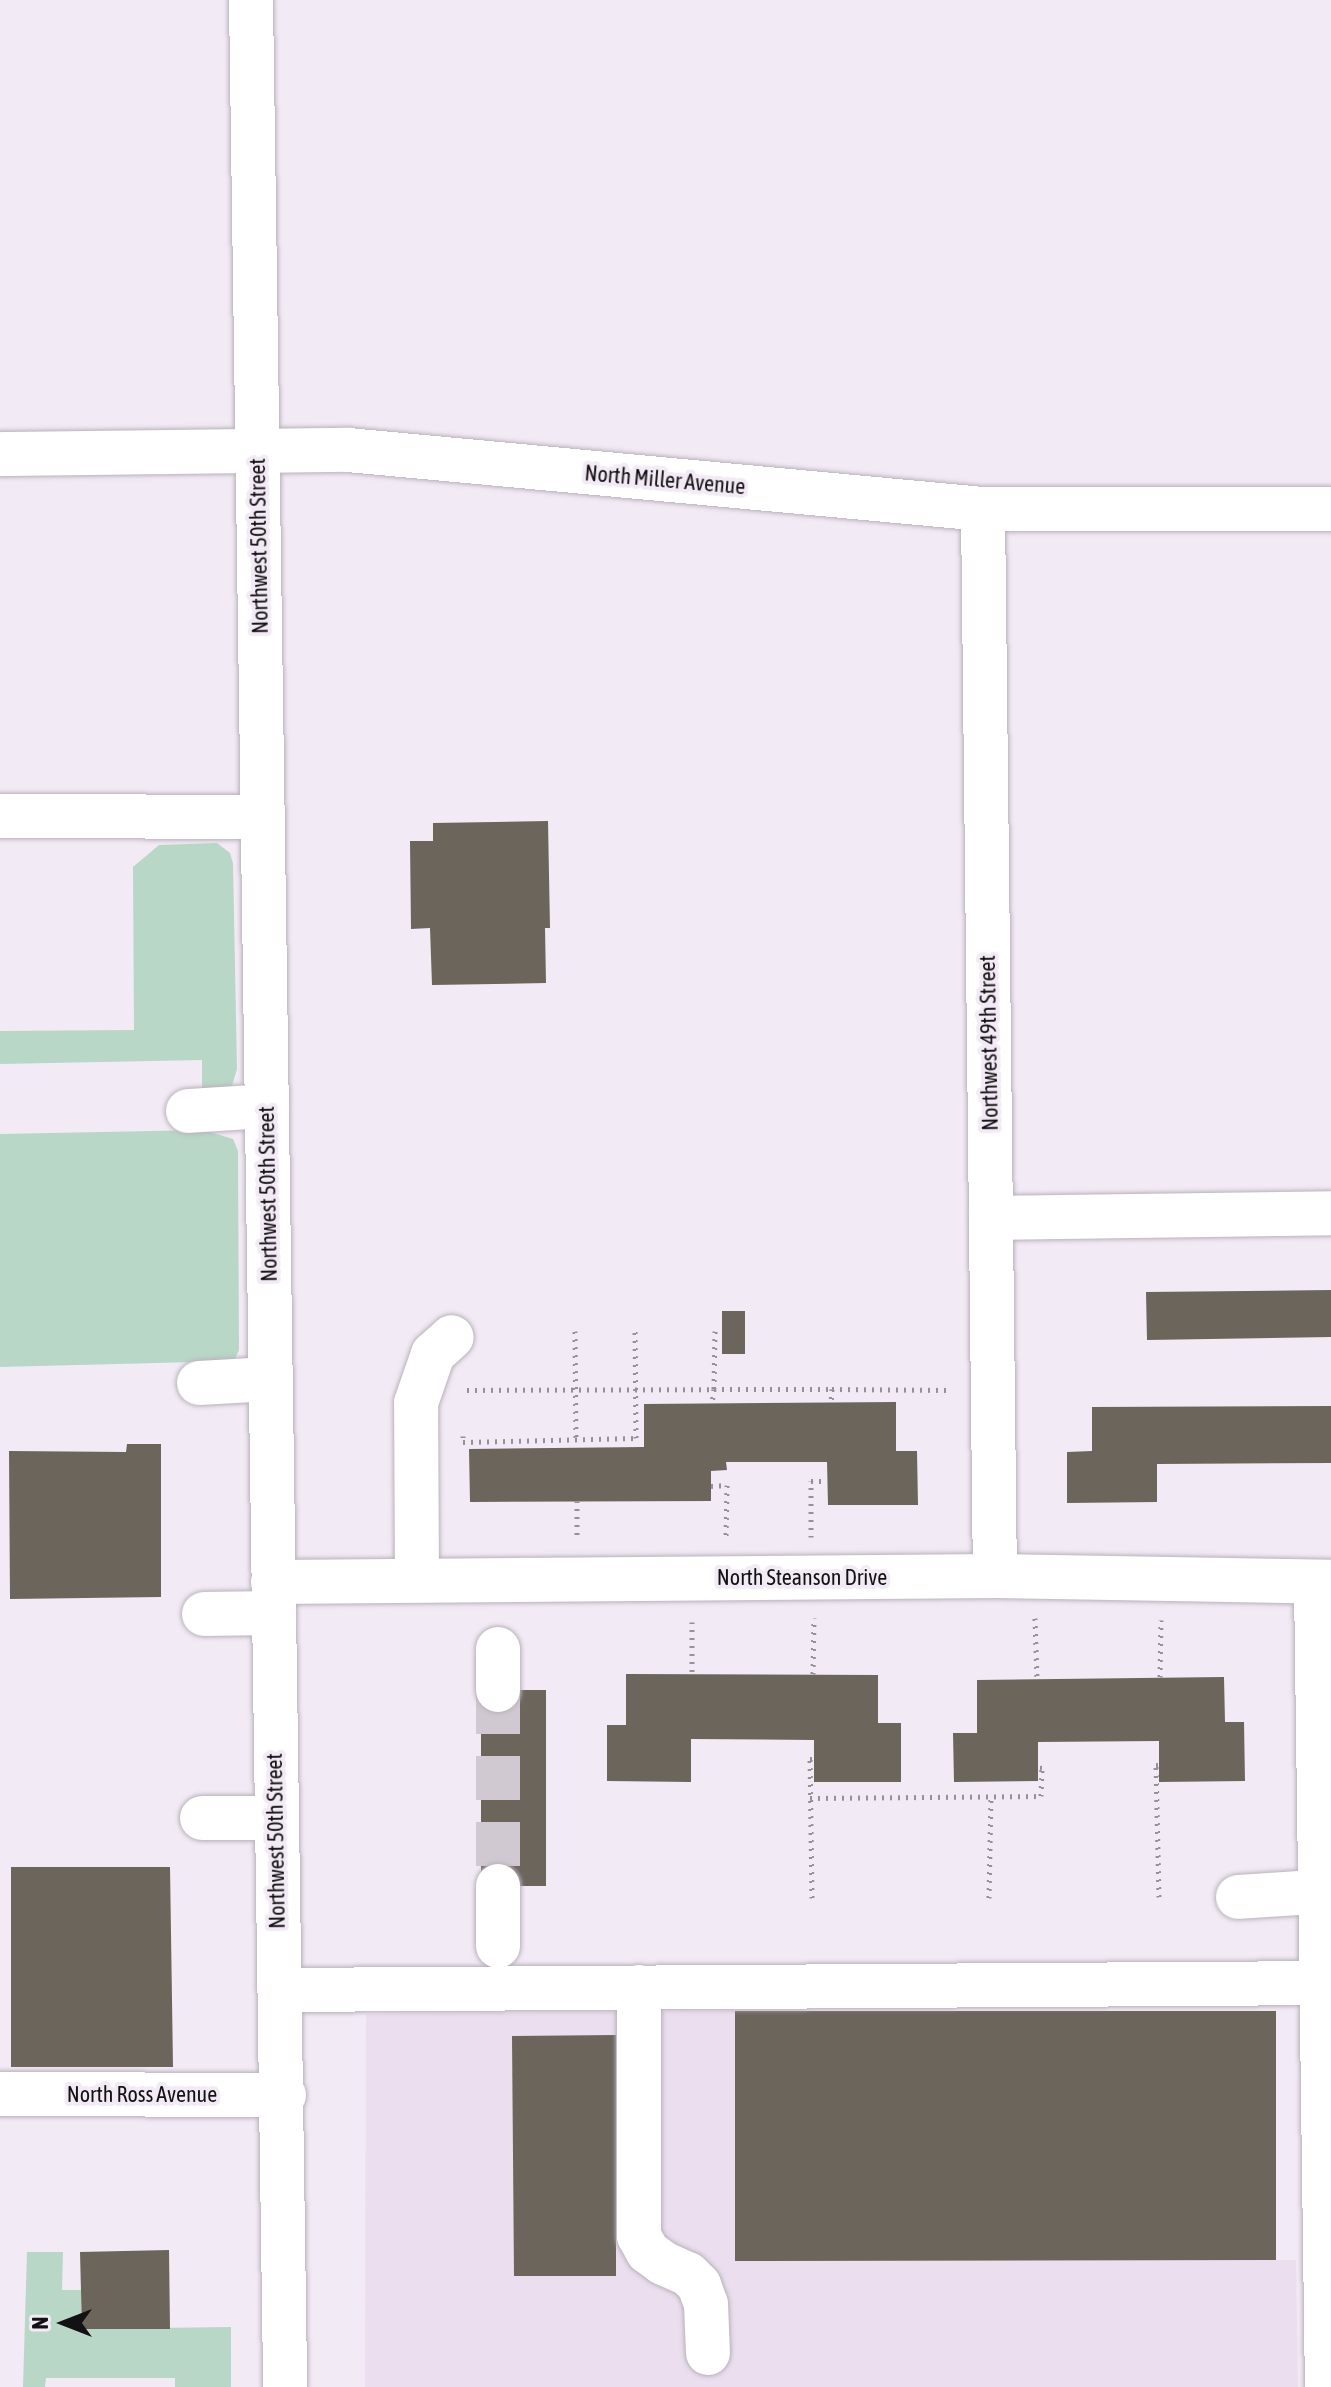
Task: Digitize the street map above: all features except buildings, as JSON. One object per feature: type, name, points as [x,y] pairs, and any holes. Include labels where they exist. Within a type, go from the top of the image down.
[{"type":"street","name":"Northwest 50th Street","points":[[251,0],[275,1818],[284,2095],[285,2387]]},
{"type":"street","name":"North Miller Avenue","points":[[0,454],[348,450],[983,509],[1331,509]]},
{"type":"street","name":"Northwest 49th Street","points":[[983,509],[995,1576]]},
{"type":"street","points":[[0,816],[263,817]]},
{"type":"street","points":[[188,1111],[267,1106]]},
{"type":"street","points":[[991,1218],[1331,1213]]},
{"type":"street","points":[[417,1580],[416,1403],[433,1354],[452,1337]]},
{"type":"street","points":[[199,1383],[270,1379]]},
{"type":"street","name":"North Steanson Drive","points":[[204,1614],[274,1597],[417,1580],[995,1576],[1323,1582]]},
{"type":"street","points":[[1323,1582],[1327,2387]]},
{"type":"street","points":[[202,1818],[275,1818]]},
{"type":"street","points":[[498,1886],[498,1946]]},
{"type":"street","points":[[1238,1897],[1326,1891]]},
{"type":"street","points":[[280,1990],[639,1987],[1325,1992]]},
{"type":"street","points":[[639,1987],[639,2236],[648,2252],[663,2263],[688,2274],[699,2285],[706,2304],[708,2353]]},
{"type":"street","name":"North Ross Avenue","points":[[0,2094],[284,2095]]},
{"type":"path","points":[[575,1331],[576,1439]]},
{"type":"path","points":[[463,1429],[463,1442],[636,1438],[635,1331]]},
{"type":"path","points":[[712,1403],[715,1331]]},
{"type":"path","points":[[462,1403],[462,1390],[636,1387],[957,1390]]},
{"type":"path","points":[[831,1402],[832,1389]]},
{"type":"path","points":[[811,1539],[811,1481],[827,1481]]},
{"type":"path","points":[[711,1486],[727,1485],[726,1540]]},
{"type":"path","points":[[577,1501],[577,1552]]},
{"type":"path","points":[[1160,1677],[1161,1611]]},
{"type":"path","points":[[692,1613],[692,1674]]},
{"type":"path","points":[[813,1674],[814,1613]]},
{"type":"path","points":[[1035,1613],[1037,1679]]},
{"type":"path","points":[[812,1898],[810,1759],[814,1759]]},
{"type":"path","points":[[1159,1765],[1156,1765],[1159,1897]]},
{"type":"path","points":[[810,1798],[1041,1796],[1042,1768],[1038,1767]]},
{"type":"path","points":[[989,1898],[991,1796]]},
{"type":"shaded area","points":[[1276,2011],[1276,2260],[1296,2260],[1298,2387],[365,2387],[366,2014]]},
{"type":"green space","points":[[217,843],[230,853],[233,863],[237,1069],[231,1089],[202,1096],[202,1060],[0,1064],[0,1031],[134,1030],[133,867],[159,845]]},
{"type":"green space","points":[[203,1130],[233,1139],[238,1151],[239,1350],[234,1361],[0,1367],[0,1134]]},
{"type":"green space","points":[[27,2252],[63,2252],[62,2290],[81,2290],[82,2329],[231,2327],[231,2387],[175,2387],[175,2378],[46,2378],[45,2387],[23,2387]]},
{"type":"tunnel","points":[[498,1690],[498,1886]]}]
